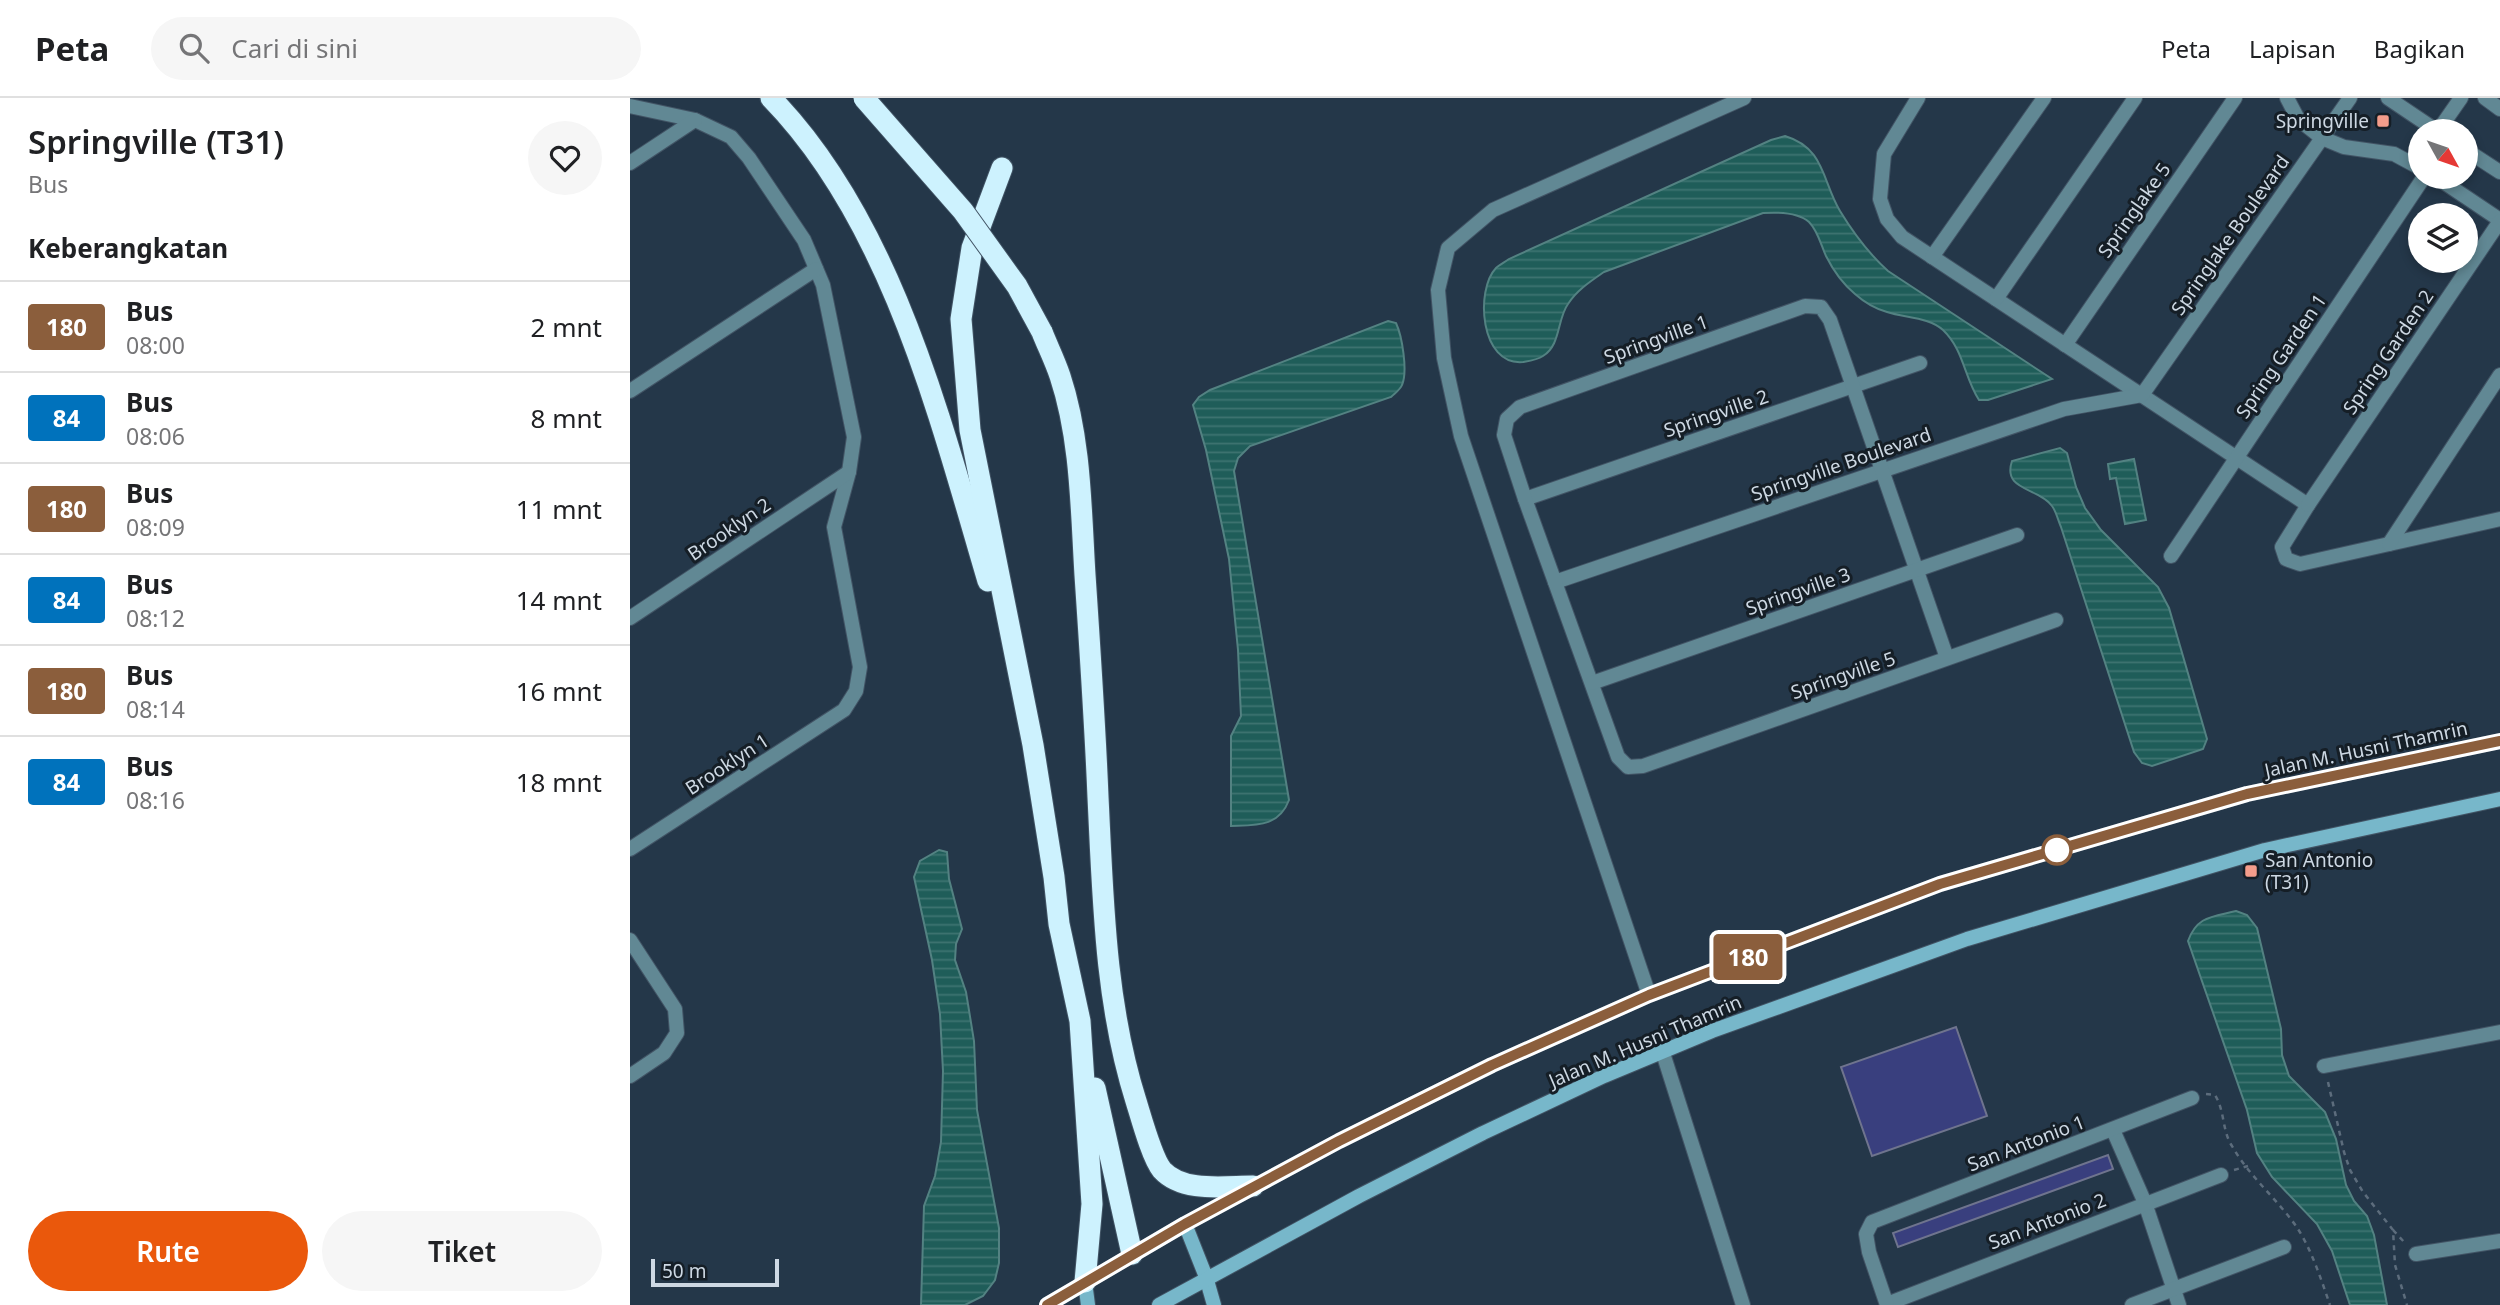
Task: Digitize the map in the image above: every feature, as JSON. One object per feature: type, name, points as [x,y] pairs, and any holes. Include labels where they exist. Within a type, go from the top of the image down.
[{"type":"highway","points":[[771,98],[820,158],[842,193],[902,314],[945,434],[1033,745]]},
{"type":"highway","points":[[864,98],[955,201],[994,253],[1030,309],[1060,378],[1072,428],[1080,491],[1106,947],[1126,1065],[1161,1169],[1177,1181],[1188,1185],[1253,1186]]},
{"type":"highway","points":[[1002,168],[972,248],[961,319],[970,430],[1033,745],[1059,924],[1132,1254]]},
{"type":"highway","points":[[1080,1021],[1092,1204],[1085,1282]]},
{"type":"main road","name":"Jalan M. Husni Thamrin","points":[[1047,1305],[1253,1186],[1492,1065],[1649,995],[1940,884],[2247,794],[2500,741]]},
{"type":"main road","name":"Jalan M. Husni Thamrin","points":[[1159,1305],[1206,1277],[1482,1133],[1662,1050],[1967,939],[2264,850],[2500,799]]},
{"type":"main road","points":[[1185,1224],[1206,1277],[1213,1305]]},
{"type":"main road","points":[[1085,1282],[1088,1305]]},
{"type":"street","points":[[1649,995],[1461,436],[1444,358],[1438,290],[1448,248],[1493,211],[1744,98]]},
{"type":"street","points":[[1918,98],[1884,154],[1880,198],[1887,219],[1902,237],[2308,505]]},
{"type":"street","points":[[1932,257],[2044,98]]},
{"type":"street","points":[[1996,299],[2135,98]]},
{"type":"street","name":"Springlake 5","points":[[2065,345],[2235,98]]},
{"type":"street","points":[[2287,98],[2298,119],[2322,138],[2344,147],[2395,155],[2408,161]]},
{"type":"street","name":"Springlake Boulevard","points":[[2142,395],[2350,98]]},
{"type":"street","points":[[2388,98],[2419,119]]},
{"type":"street","points":[[2446,119],[2461,98]]},
{"type":"street","points":[[2485,98],[2500,109]]},
{"type":"street","points":[[630,106],[695,120],[731,137],[749,158],[804,240],[822,285],[854,437],[849,472]]},
{"type":"street","points":[[630,163],[695,120]]},
{"type":"street","points":[[2478,158],[2500,172]]},
{"type":"street","name":"Spring Garden 1","points":[[2171,556],[2416,189]]},
{"type":"street","points":[[2454,189],[2500,220]]},
{"type":"street","name":"Spring Garden 2","points":[[2389,544],[2300,564],[2286,559],[2282,547],[2500,220]]},
{"type":"street","points":[[630,391],[816,269]]},
{"type":"street","name":"Springville 1","points":[[1525,499],[1504,435],[1507,419],[1520,407],[1805,306],[1821,307],[1830,320],[1853,386]]},
{"type":"street","name":"Springville 2","points":[[1525,499],[1920,363]]},
{"type":"street","points":[[2389,544],[2500,375]]},
{"type":"street","points":[[1853,386],[1947,658]]},
{"type":"street","name":"Springville Boulevard","points":[[1555,582],[2064,409],[2142,395]]},
{"type":"street","name":"Brooklyn 2","points":[[630,618],[849,472]]},
{"type":"street","name":"Brooklyn 1","points":[[630,849],[844,710],[856,691],[860,667],[834,527],[849,472]]},
{"type":"street","points":[[1525,499],[1592,683]]},
{"type":"street","points":[[2389,544],[2500,519]]},
{"type":"street","name":"Springville 3","points":[[1592,683],[2017,535]]},
{"type":"street","name":"Springville 5","points":[[1592,683],[1618,757],[1628,767],[1643,766],[2056,620]]},
{"type":"street","points":[[630,940],[675,1009],[677,1033],[664,1053],[630,1076]]},
{"type":"street","points":[[2324,1066],[2500,1032]]},
{"type":"street","points":[[1662,1050],[1743,1305]]},
{"type":"street","name":"San Antonio 1","points":[[1887,1304],[1869,1252],[1866,1234],[1872,1222],[2192,1098]]},
{"type":"street","points":[[2113,1130],[2145,1203],[2179,1305]]},
{"type":"street","name":"San Antonio 2","points":[[1887,1304],[2221,1175]]},
{"type":"street","points":[[2416,1254],[2500,1241]]},
{"type":"street","points":[[2132,1305],[2284,1247]]},
{"type":"path","points":[[2324,1066],[2350,1170],[2363,1192],[2393,1230],[2395,1265],[2407,1305]]},
{"type":"path","points":[[2192,1098],[2206,1094],[2215,1096],[2227,1138],[2233,1149],[2248,1166],[2255,1181],[2302,1236],[2330,1305]]},
{"type":"shaded area","points":[[1785,136],[1798,141],[1815,157],[1845,219],[1888,271],[2052,379],[1988,400],[1979,400],[1960,355],[1943,330],[1924,320],[1883,311],[1862,300],[1835,272],[1809,222],[1794,214],[1781,213],[1763,213],[1604,272],[1584,286],[1572,299],[1565,310],[1553,345],[1543,356],[1523,362],[1509,360],[1498,352],[1490,340],[1484,308],[1489,279],[1496,268],[1509,259]]},
{"type":"shaded area","points":[[1388,321],[1396,323],[1404,354],[1404,379],[1401,387],[1391,397],[1250,446],[1238,458],[1234,471],[1289,800],[1285,809],[1273,820],[1231,826],[1231,736],[1241,716],[1238,650],[1229,559],[1206,450],[1193,405],[1210,390]]},
{"type":"shaded area","points":[[2060,448],[2067,453],[2085,508],[2101,530],[2158,587],[2169,608],[2207,739],[2203,749],[2152,766],[2142,763],[2134,752],[2056,513],[2046,500],[2017,483],[2010,471],[2012,461]]},
{"type":"shaded area","points":[[2134,459],[2146,520],[2125,524],[2116,478],[2110,479],[2108,464]]},
{"type":"shaded area","points":[[939,850],[947,852],[949,879],[962,929],[956,944],[955,960],[966,992],[974,1041],[977,1110],[999,1228],[999,1263],[995,1280],[983,1296],[965,1305],[921,1305],[924,1206],[935,1176],[941,1142],[943,1071],[940,1014],[932,960],[914,877],[920,861]]},
{"type":"shaded area","points":[[2236,911],[2247,915],[2257,928],[2281,1029],[2282,1055],[2289,1076],[2325,1112],[2336,1139],[2346,1185],[2354,1201],[2367,1216],[2374,1235],[2387,1305],[2350,1305],[2332,1251],[2317,1224],[2272,1177],[2257,1153],[2247,1110],[2188,941],[2201,922]]},
{"type":"building","points":[[1956,1027],[1987,1116],[1872,1156],[1841,1067]]},
{"type":"building","points":[[2108,1155],[2113,1169],[1898,1247],[1893,1233]]},
{"type":"bus line","name":"180","points":[[1047,1305],[1185,1224],[1339,1141],[1492,1065],[1649,995],[1940,884],[2247,794],[2500,741]]},
{"type":"place","name":"Springville","points":[[2383,121]]},
{"type":"place","name":"San Antonio (T31)","points":[[2251,871]]}]
